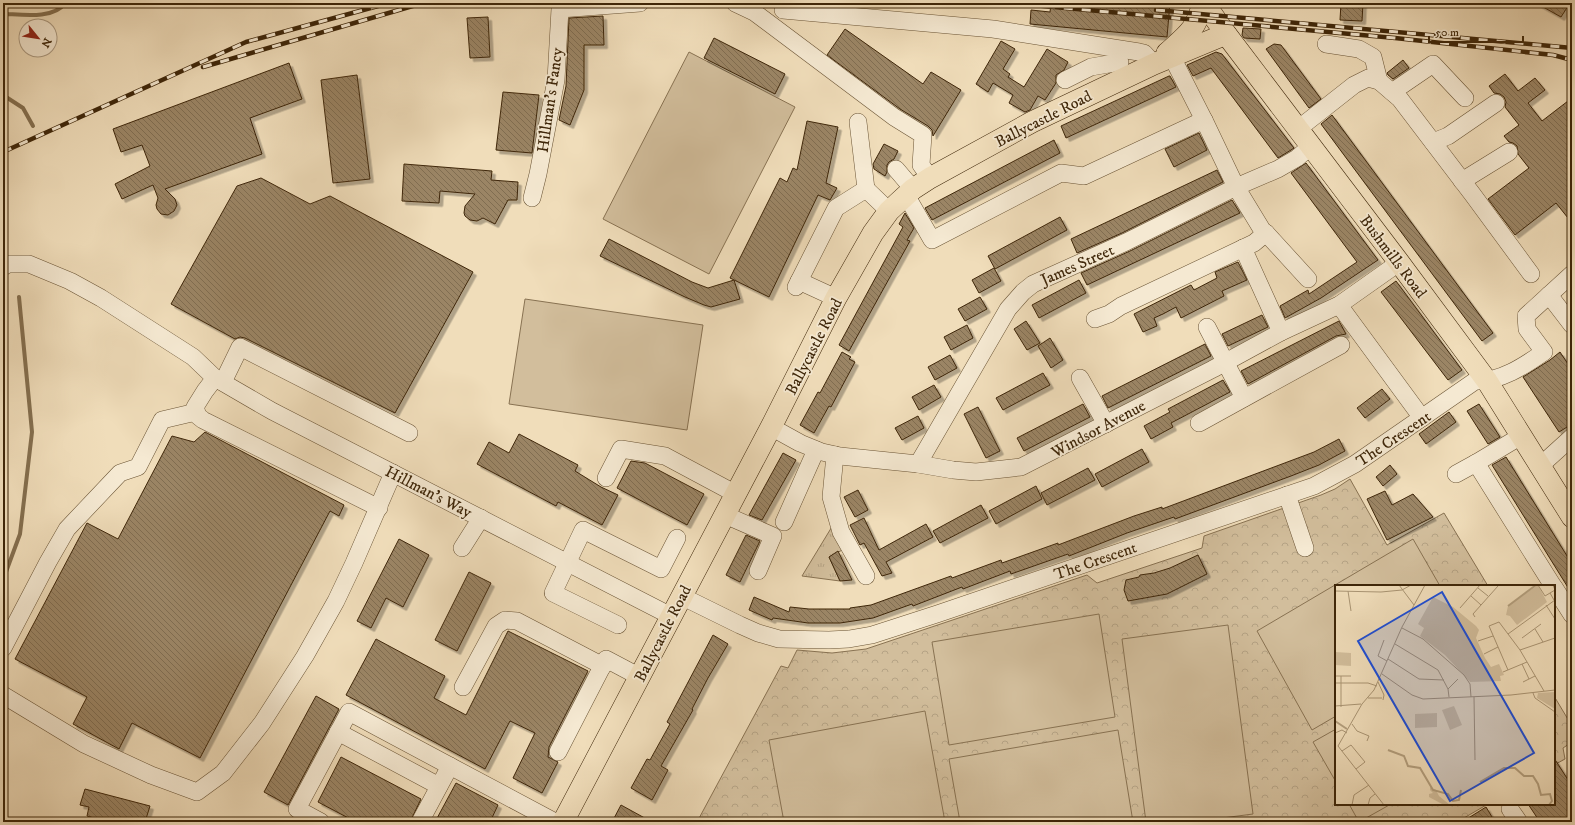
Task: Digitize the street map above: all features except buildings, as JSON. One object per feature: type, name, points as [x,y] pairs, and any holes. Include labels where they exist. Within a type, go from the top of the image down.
[{"type":"main road","name":"Bushmills Road","points":[[1204,3],[1487,381],[1572,517]]},
{"type":"main road","points":[[1163,60],[1194,28],[1204,3]]},
{"type":"main road","name":"Ballycastle Road","points":[[563,822],[771,427],[836,298],[873,233],[889,211],[909,192],[930,178],[1032,122],[1163,60],[1226,34]]},
{"type":"street","name":"Hillman's Fancy","points":[[532,198],[556,80],[560,9],[640,3]]},
{"type":"street","points":[[735,3],[754,12],[894,117],[923,135],[921,165],[930,178]]},
{"type":"street","points":[[783,10],[994,29],[1144,53],[1163,60],[1204,120],[1236,187],[1264,233],[1266,233],[1308,279]]},
{"type":"street","points":[[1326,44],[1359,49],[1373,57],[1379,81]]},
{"type":"street","points":[[1065,80],[1091,67],[1120,62]]},
{"type":"street","points":[[1392,92],[1433,64],[1466,98]]},
{"type":"street","points":[[1091,67],[1103,88]]},
{"type":"street","points":[[1298,129],[1354,85],[1368,78],[1379,81],[1400,99],[1474,195],[1532,274]]},
{"type":"street","points":[[1433,142],[1448,136],[1496,103]]},
{"type":"street","points":[[896,169],[932,240],[1061,173],[1084,176],[1204,120]]},
{"type":"street","points":[[858,122],[866,189],[889,211]]},
{"type":"street","name":"James Street","points":[[918,464],[995,330],[1008,310],[1023,292],[1033,284],[1126,242],[1236,187],[1278,169],[1297,158],[1311,146]]},
{"type":"street","points":[[1462,181],[1509,152]]},
{"type":"street","points":[[836,298],[797,284],[836,208],[866,189]]},
{"type":"street","points":[[1095,319],[1254,243],[1266,233]]},
{"type":"street","points":[[1243,248],[1281,332]]},
{"type":"street","name":"Windsor Avenue","points":[[771,427],[816,450],[835,455],[976,472],[1021,467],[1281,332],[1339,305],[1390,269],[1398,261]]},
{"type":"street","name":"Hillman's Way","points":[[5,269],[29,264],[70,281],[101,298],[192,357],[219,380],[272,411],[671,616]]},
{"type":"street","points":[[1572,274],[1549,295],[1572,325]]},
{"type":"street","name":"The Crescent","points":[[681,596],[758,633],[778,639],[849,639],[872,635],[937,614],[1287,496],[1332,478],[1355,464],[1475,381],[1487,381],[1523,367],[1544,352],[1527,329],[1526,316],[1549,295]]},
{"type":"street","points":[[1339,305],[1422,418]]},
{"type":"street","points":[[1207,327],[1244,398]]},
{"type":"street","points":[[1199,423],[1341,345]]},
{"type":"street","points":[[379,508],[203,420],[196,412],[195,407],[219,380],[240,347],[409,433]]},
{"type":"street","points":[[1080,378],[1106,424]]},
{"type":"street","points":[[3,648],[67,529],[120,473],[138,466],[162,420],[196,412]]},
{"type":"street","points":[[1456,474],[1521,436]]},
{"type":"street","points":[[1540,466],[1572,437]]},
{"type":"street","points":[[606,478],[621,449],[665,456],[736,494]]},
{"type":"street","points":[[784,522],[816,450]]},
{"type":"street","points":[[835,455],[831,497],[841,532],[866,576]]},
{"type":"street","points":[[1476,463],[1553,585]]},
{"type":"street","points":[[3,695],[84,744],[151,775],[197,792],[223,773],[262,723],[305,656],[339,595],[379,508],[393,473]]},
{"type":"street","points":[[1287,496],[1305,548]]},
{"type":"street","points":[[725,515],[773,536],[758,571]]},
{"type":"street","points":[[462,548],[481,518]]},
{"type":"street","points":[[618,625],[553,593],[566,562],[583,530],[661,569],[677,538]]},
{"type":"street","points":[[1555,588],[1572,616]]},
{"type":"street","points":[[463,687],[496,626],[505,620],[517,621],[603,666]]},
{"type":"street","points":[[558,752],[606,659],[640,677]]},
{"type":"street","points":[[321,822],[297,809],[349,712],[555,822]]},
{"type":"street","points":[[338,732],[439,786]]},
{"type":"street","points":[[420,822],[450,766]]},
{"type":"green space","points":[[689,52],[795,107],[709,274],[603,219]]},
{"type":"green space","points":[[525,299],[703,325],[687,430],[509,404]]},
{"type":"green space","points":[[1350,479],[1387,545],[1444,513],[1487,585],[1335,585],[1335,805],[1486,805],[1457,822],[697,822],[781,666],[788,668],[797,650],[832,653],[866,649],[1087,575],[1097,583],[1202,548],[1204,536],[1335,489]]},
{"type":"green space","points":[[833,525],[846,548],[829,557],[840,581],[802,576]]},
{"type":"green space","points":[[1413,539],[1439,585],[1335,585]]},
{"type":"green space","points":[[1335,585],[1335,717],[1312,730],[1257,631]]},
{"type":"green space","points":[[1099,614],[1115,717],[949,745],[932,642]]},
{"type":"green space","points":[[1228,625],[1253,814],[1192,822],[1146,822],[1122,639]]},
{"type":"green space","points":[[1555,698],[1572,726],[1572,742],[1563,748],[1565,759],[1555,764]]},
{"type":"green space","points":[[925,711],[945,822],[784,822],[769,740]]},
{"type":"green space","points":[[1118,730],[1133,822],[960,822],[949,759]]},
{"type":"green space","points":[[1335,730],[1335,780],[1313,742]]},
{"type":"green space","points":[[1350,805],[1389,805],[1359,822]]},
{"type":"waterway","points":[[3,15],[46,14],[54,12],[65,3]]},
{"type":"waterway","points":[[3,95],[23,108],[33,126]]},
{"type":"waterway","points":[[3,580],[20,534],[32,432],[19,297]]},
{"type":"railway","points":[[3,152],[246,42],[389,3]]},
{"type":"railway","points":[[203,67],[423,3]]},
{"type":"railway","points":[[1010,3],[1395,38],[1553,55],[1572,60]]},
{"type":"railway","points":[[1156,10],[1572,48]]}]
